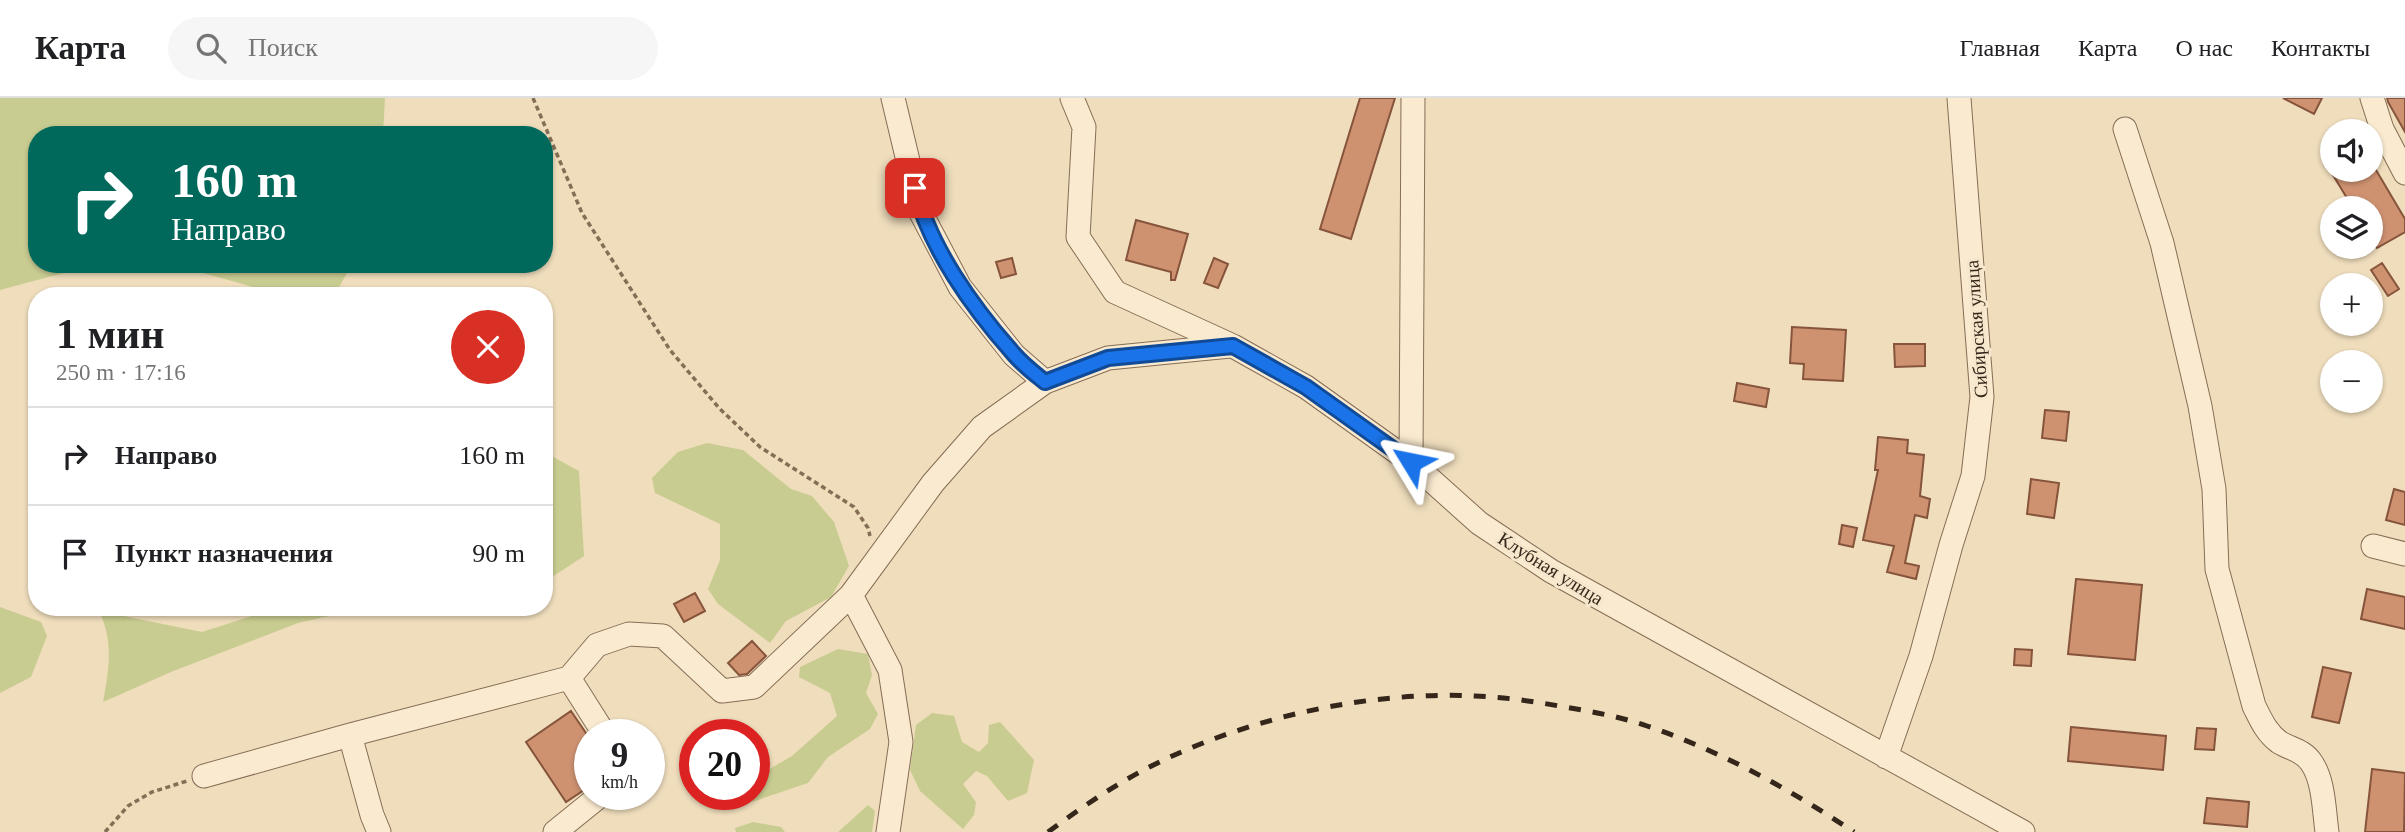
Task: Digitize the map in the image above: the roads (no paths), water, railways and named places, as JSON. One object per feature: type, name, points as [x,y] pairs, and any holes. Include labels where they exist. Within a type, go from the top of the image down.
[{"type":"street","points":[[893,98],[920,211],[960,287],[1014,355],[1045,382]]},
{"type":"street","name":"Клубная улица","points":[[1072,98],[1084,127],[1078,237],[1115,292],[1233,346],[1306,387],[1411,462],[1479,523],[1550,571],[2023,832]]},
{"type":"street","points":[[1411,462],[1413,98]]},
{"type":"street","name":"Сибирская улица","points":[[1886,757],[1922,656],[1951,545],[1973,476],[1982,397],[1959,98]]},
{"type":"street","points":[[2372,98],[2382,129],[2405,173]]},
{"type":"street","points":[[2125,129],[2162,243],[2200,406],[2214,489],[2217,569],[2254,706],[2263,726],[2271,735],[2297,750],[2312,763],[2320,784],[2328,832]]},
{"type":"street","points":[[204,776],[569,678],[597,645],[629,634],[663,636],[722,691],[754,687],[851,595],[933,483],[982,427],[1045,382],[1108,358],[1233,346]]},
{"type":"street","points":[[2373,546],[2405,554]]},
{"type":"street","points":[[851,595],[890,670],[901,742],[888,832]]},
{"type":"street","points":[[569,678],[595,719]]},
{"type":"street","points":[[349,735],[379,832]]},
{"type":"street","points":[[555,832],[582,810]]},
{"type":"railway","points":[[1048,832],[1138,773],[1205,742],[1242,729],[1318,709],[1357,702],[1436,695],[1528,701],[1603,714],[1647,726],[1754,772],[1854,832]]}]
